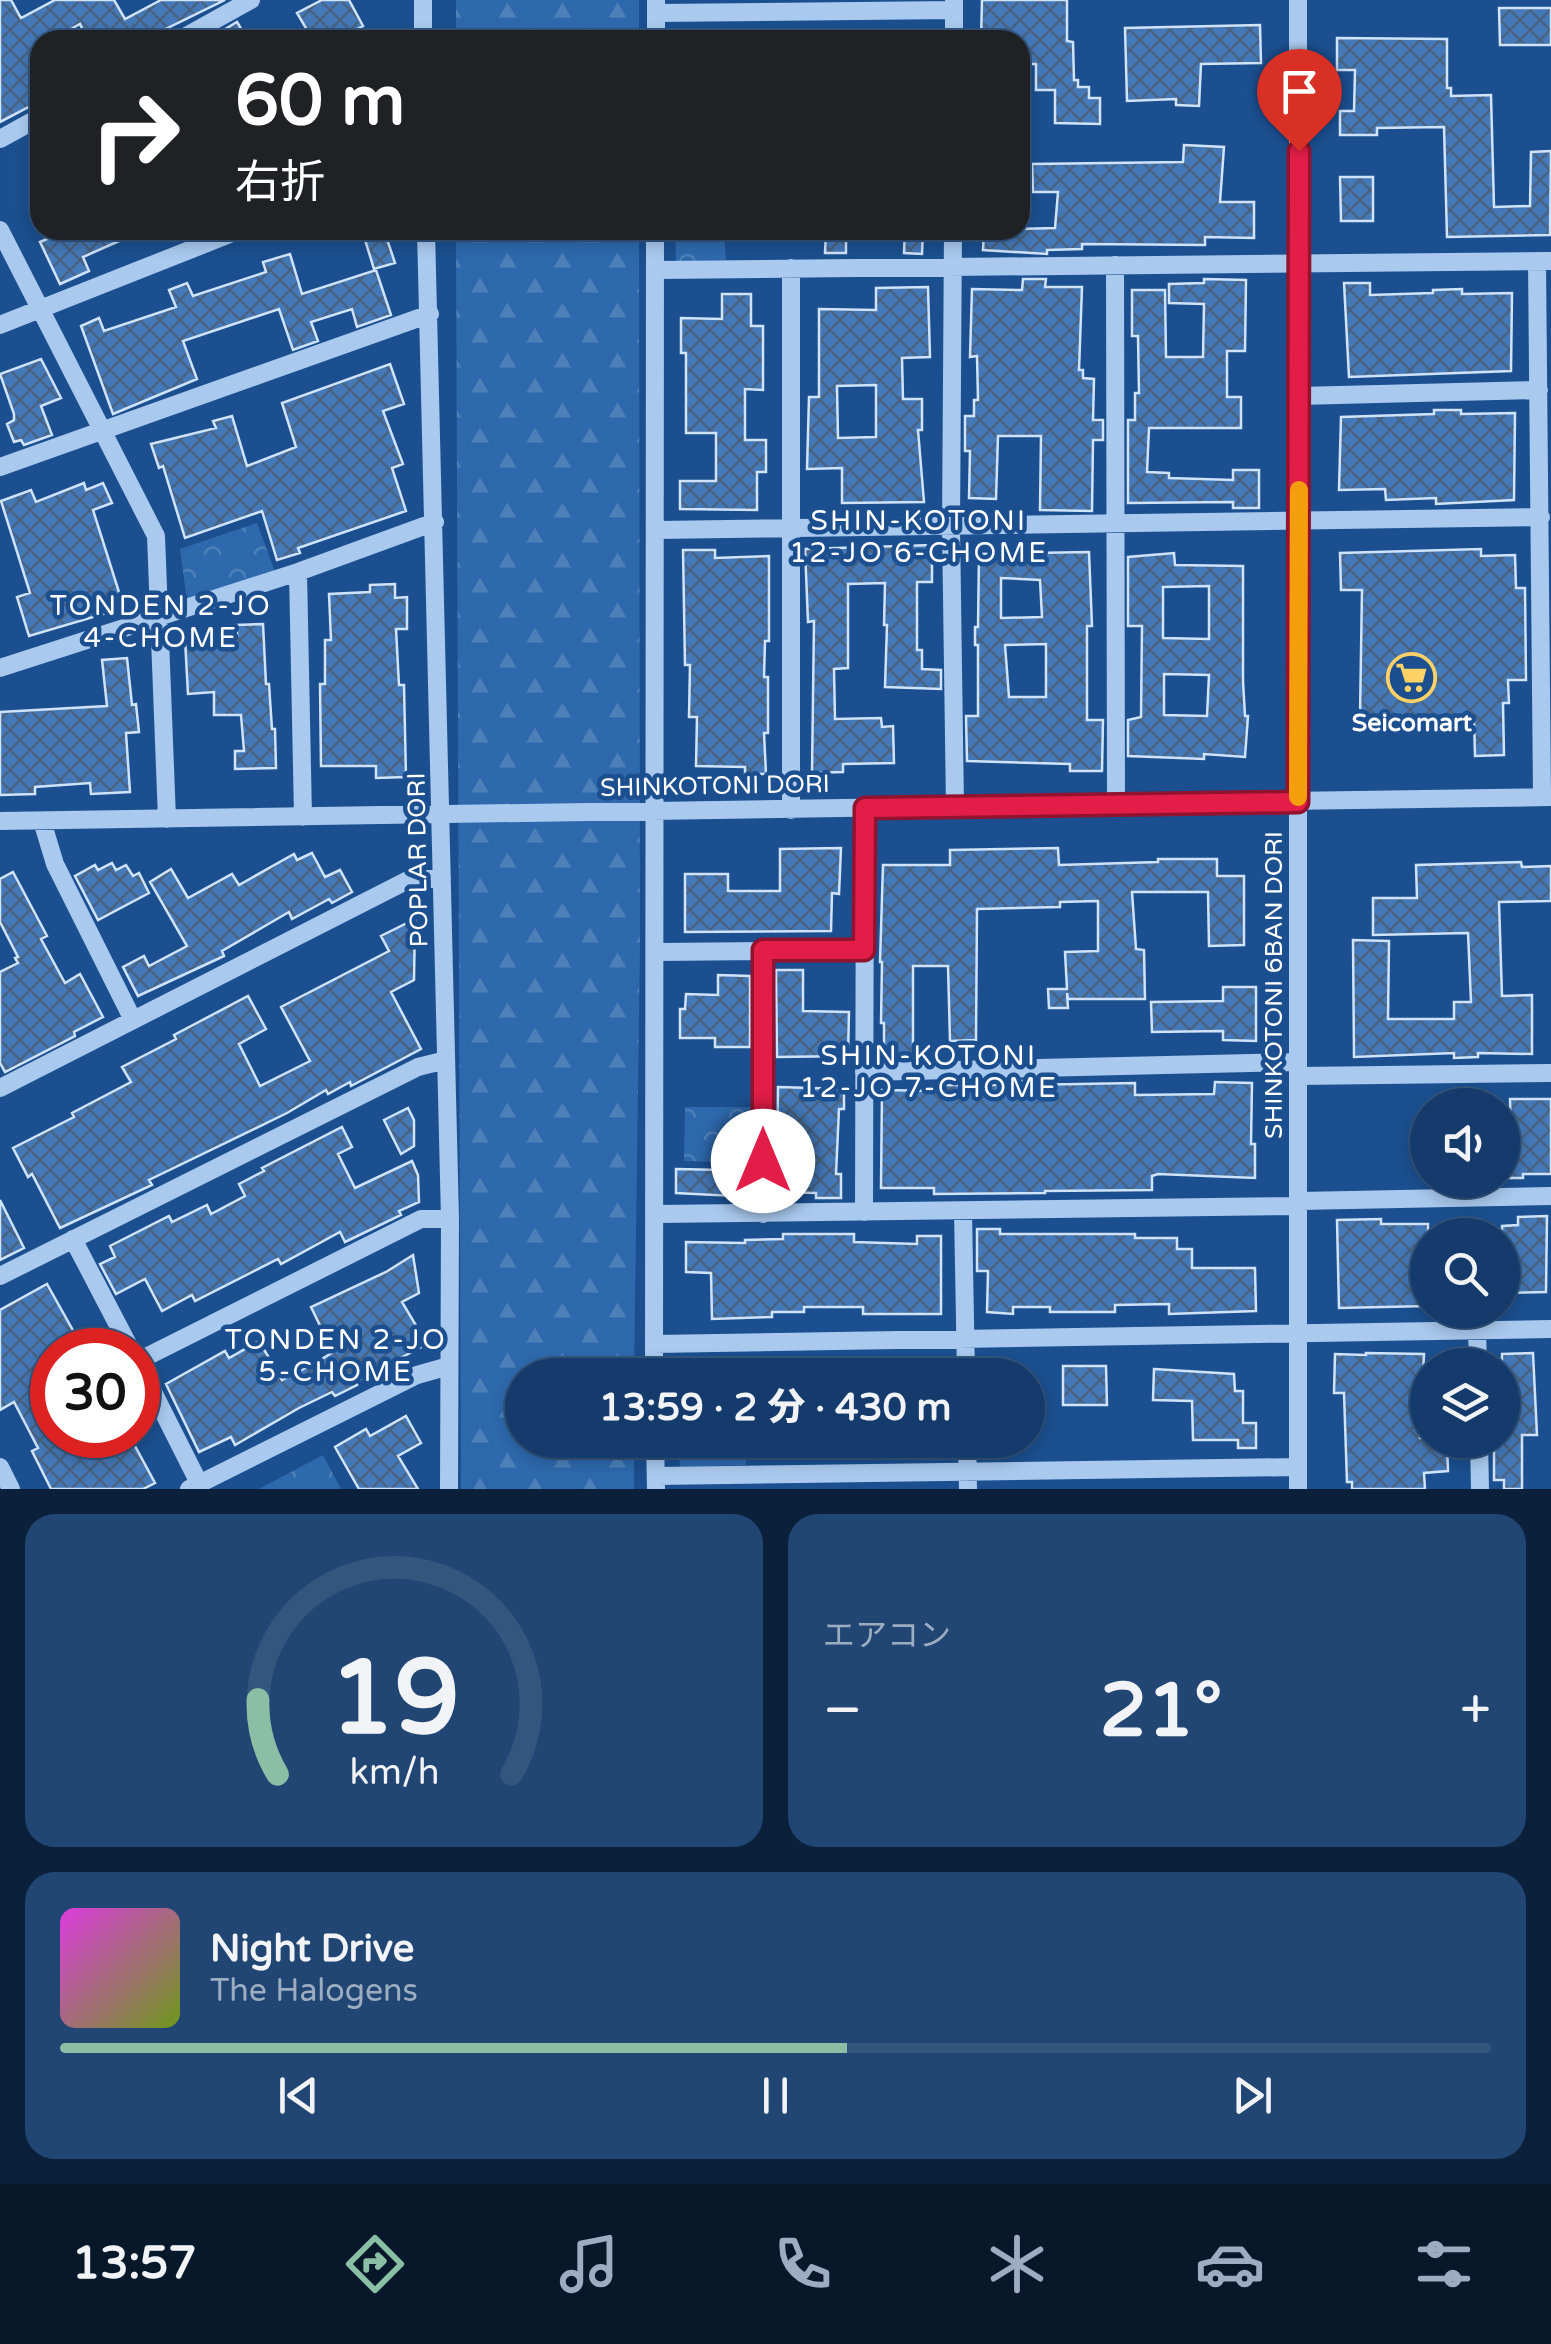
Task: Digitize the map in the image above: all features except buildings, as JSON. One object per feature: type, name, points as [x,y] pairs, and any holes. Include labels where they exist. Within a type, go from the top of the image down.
[{"type":"street","points":[[197,30],[251,0]]},
{"type":"street","points":[[423,0],[423,30]]},
{"type":"street","name":"SHINKOTONI 6BAN DORI","points":[[1298,0],[1298,1489]]},
{"type":"street","points":[[656,6],[954,5]]},
{"type":"street","points":[[0,139],[30,122]]},
{"type":"street","points":[[0,230],[156,536],[167,819]]},
{"type":"street","points":[[0,325],[215,240]]},
{"type":"street","name":"POPLAR DORI","points":[[426,240],[450,1219],[450,1489]]},
{"type":"street","points":[[654,1358],[656,240]]},
{"type":"street","points":[[953,240],[951,527],[955,807]]},
{"type":"street","points":[[656,270],[1544,261],[1539,390],[1546,797]]},
{"type":"street","points":[[1114,265],[1116,804]]},
{"type":"street","points":[[791,268],[791,810]]},
{"type":"street","points":[[0,467],[430,314]]},
{"type":"street","points":[[1299,396],[1539,390]]},
{"type":"street","points":[[656,530],[1541,517]]},
{"type":"street","points":[[0,668],[298,572],[435,522]]},
{"type":"street","points":[[298,572],[304,818]]},
{"type":"street","name":"SHINKOTONI DORI","points":[[0,822],[1546,797]]},
{"type":"street","points":[[864,1212],[865,808]]},
{"type":"street","points":[[42,821],[55,864],[133,1020]]},
{"type":"street","points":[[0,1088],[410,878],[442,879]]},
{"type":"street","points":[[763,950],[763,1214]]},
{"type":"street","points":[[657,952],[864,950]]},
{"type":"street","points":[[0,1276],[418,1067],[446,1060]]},
{"type":"street","points":[[864,1072],[1298,1069],[1551,1073]]},
{"type":"street","points":[[656,1214],[963,1211],[1551,1196]]},
{"type":"street","points":[[963,1211],[966,1358]]},
{"type":"street","points":[[160,1350],[421,1218],[450,1219]]},
{"type":"street","points":[[73,1239],[120,1328]]},
{"type":"street","points":[[654,1344],[1551,1329]]},
{"type":"street","points":[[1477,1330],[1478,1348]]},
{"type":"street","points":[[160,1408],[197,1487],[417,1375],[449,1366]]},
{"type":"street","points":[[1479,1458],[1480,1489]]},
{"type":"street","points":[[0,1467],[11,1489]]},
{"type":"street","points":[[656,1482],[967,1481],[1298,1467]]},
{"type":"green space","points":[[456,0],[639,0],[639,30],[456,30]]},
{"type":"green space","points":[[456,240],[639,240],[640,945],[634,1358],[505,1358],[505,1458],[634,1458],[634,1489],[461,1489]]},
{"type":"green space","points":[[675,240],[725,240],[726,260],[676,261]]},
{"type":"green space","points":[[257,523],[275,572],[187,601],[180,549]]},
{"type":"green space","points":[[685,1107],[753,1107],[754,1163],[684,1161]]},
{"type":"green space","points":[[323,1455],[341,1489],[259,1489]]},
{"type":"green space","points":[[679,1458],[746,1458],[746,1465],[680,1467]]},
{"type":"slow traffic","points":[[1298,797],[1299,490]]},
{"type":"place","name":"Seicomart","points":[[1412,677]]},
{"type":"district","name":"SHIN-KOTONI 12-JO 6-CHOME","points":[[919,537]]},
{"type":"district","name":"TONDEN 2-JO 4-CHOME","points":[[161,622]]},
{"type":"district","name":"SHIN-KOTONI 12-JO 7-CHOME","points":[[929,1072]]},
{"type":"district","name":"TONDEN 2-JO 5-CHOME","points":[[336,1356]]},
{"type":"route","points":[[763,1161],[763,950],[864,950],[865,808],[1298,802],[1299,151]]}]
